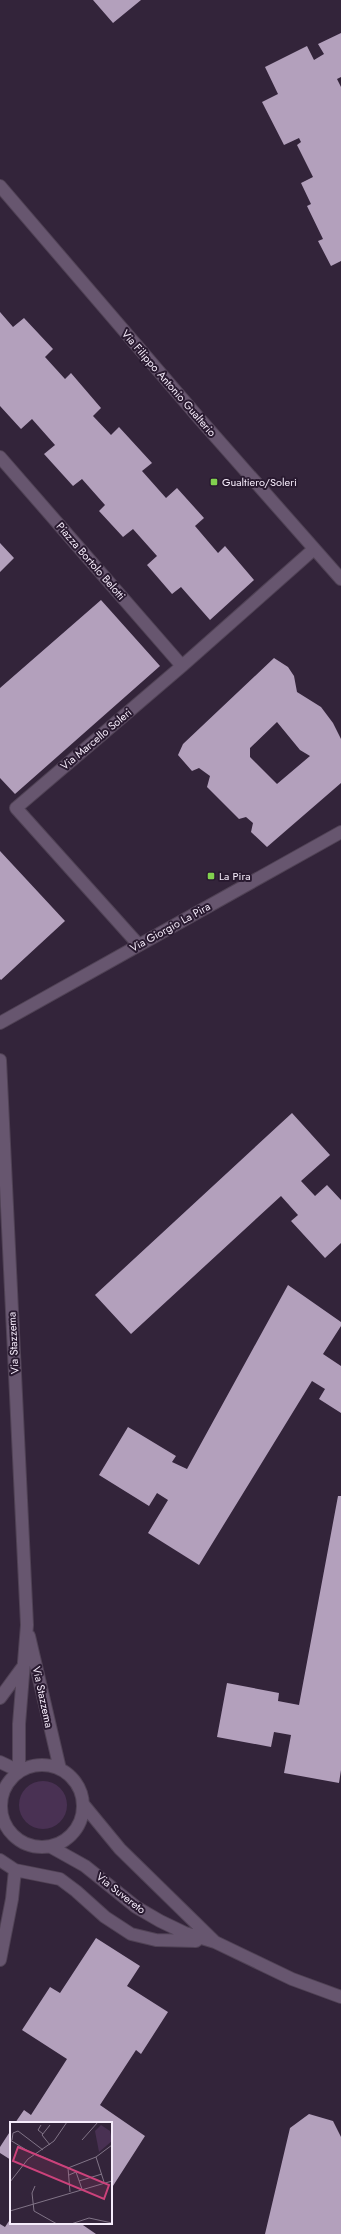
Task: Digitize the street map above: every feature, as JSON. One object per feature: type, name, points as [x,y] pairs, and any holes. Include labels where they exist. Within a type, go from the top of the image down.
[{"type":"street","name":"Via Filippo Antonio Gualterio","points":[[0,186],[341,579]]},
{"type":"street","name":"Piazza Bortolo Belotti","points":[[0,457],[182,666]]},
{"type":"street","name":"Via Marcello Soleri","points":[[138,944],[16,808],[182,666],[314,549]]},
{"type":"street","name":"Via Giorgio La Pira","points":[[0,1023],[138,944],[341,832]]},
{"type":"street","name":"Via Stazzema","points":[[0,1060],[27,1625],[19,1724],[19,1771]]},
{"type":"street","name":"Via Stazzema","points":[[27,1625],[60,1769]]},
{"type":"street","points":[[0,1698],[23,1667]]},
{"type":"street","points":[[0,1762],[19,1771]]},
{"type":"street","points":[[47,1765],[60,1769],[71,1777],[80,1790],[84,1804],[82,1818],[75,1832],[64,1841],[51,1847],[40,1848],[26,1844],[9,1832],[1,1819],[0,1805],[3,1791],[11,1778],[19,1771],[32,1766],[47,1765]]},
{"type":"street","name":"Via Suvereto","points":[[84,1804],[120,1849],[215,1942]]},
{"type":"street","name":"Via Suvereto","points":[[51,1847],[85,1866],[136,1907],[160,1921],[185,1933],[215,1942],[292,1979],[341,1997]]},
{"type":"street","points":[[0,1860],[15,1870],[60,1879],[76,1890],[112,1923],[139,1937],[156,1940],[215,1942]]},
{"type":"street","points":[[0,1960],[12,1898],[15,1870]]},
{"type":"shaded area","points":[[38,1781],[48,1781],[60,1788],[67,1800],[67,1810],[60,1822],[48,1829],[38,1829],[30,1825],[23,1818],[19,1810],[19,1800],[23,1792],[30,1785]]},
{"type":"building","points":[[93,0],[141,0],[113,23]]},
{"type":"building","points":[[341,33],[341,77],[337,79],[341,87],[341,261],[331,266],[318,241],[323,239],[307,206],[311,204],[301,183],[313,177],[297,145],[301,142],[299,138],[284,145],[262,102],[278,94],[265,67],[307,46],[314,60],[324,54],[318,44]]},
{"type":"building","points":[[0,312],[13,327],[24,318],[53,349],[45,357],[65,379],[71,373],[101,408],[93,416],[111,435],[119,427],[152,463],[142,471],[166,498],[177,488],[204,518],[195,526],[218,553],[225,546],[254,580],[210,620],[181,587],[172,594],[147,565],[157,556],[133,529],[123,537],[99,511],[105,505],[82,479],[73,486],[44,454],[55,445],[32,419],[21,429],[0,406]]},
{"type":"building","points":[[0,543],[14,558],[0,572]]},
{"type":"building","points":[[101,600],[160,666],[15,794],[0,778],[0,688]]},
{"type":"building","points":[[274,658],[288,667],[294,676],[297,692],[321,707],[333,723],[341,739],[341,783],[267,847],[251,832],[253,823],[246,817],[239,819],[207,787],[210,776],[199,768],[192,771],[178,755],[183,744]],"holes":[[[277,722],[300,750],[310,756],[277,784],[250,757],[250,748]]]},
{"type":"building","points":[[0,851],[65,921],[1,980],[0,979]]},
{"type":"building","points":[[292,1113],[330,1155],[301,1181],[315,1196],[327,1185],[341,1200],[341,1243],[325,1258],[291,1221],[298,1215],[281,1196],[131,1334],[95,1295]]},
{"type":"building","points":[[288,1285],[341,1322],[341,1326],[323,1354],[341,1366],[341,1413],[319,1399],[325,1389],[312,1381],[199,1565],[148,1533],[168,1500],[157,1493],[149,1506],[99,1475],[128,1427],[176,1456],[172,1462],[187,1469]]},
{"type":"building","points":[[338,1496],[341,1496],[341,1770],[339,1783],[284,1773],[291,1735],[274,1732],[271,1747],[217,1737],[227,1683],[279,1693],[278,1701],[299,1705]]},
{"type":"building","points":[[96,1938],[140,1966],[127,1986],[168,2012],[141,2054],[136,2050],[100,2105],[145,2136],[112,2187],[112,2122],[16,2122],[24,2110],[31,2115],[67,2059],[22,2030],[50,1987],[60,1993]]},
{"type":"building","points":[[309,2114],[333,2121],[341,2137],[341,2234],[265,2234],[290,2128]]},
{"type":"building","points":[[10,2132],[10,2159],[0,2153],[0,2147]]},
{"type":"building","points":[[10,2220],[10,2224],[81,2224],[96,2234],[0,2234],[0,2224],[5,2227]]},
{"type":"place","name":"Gualtiero/Soleri","points":[[214,482]]},
{"type":"place","name":"La Pira","points":[[211,876]]}]
